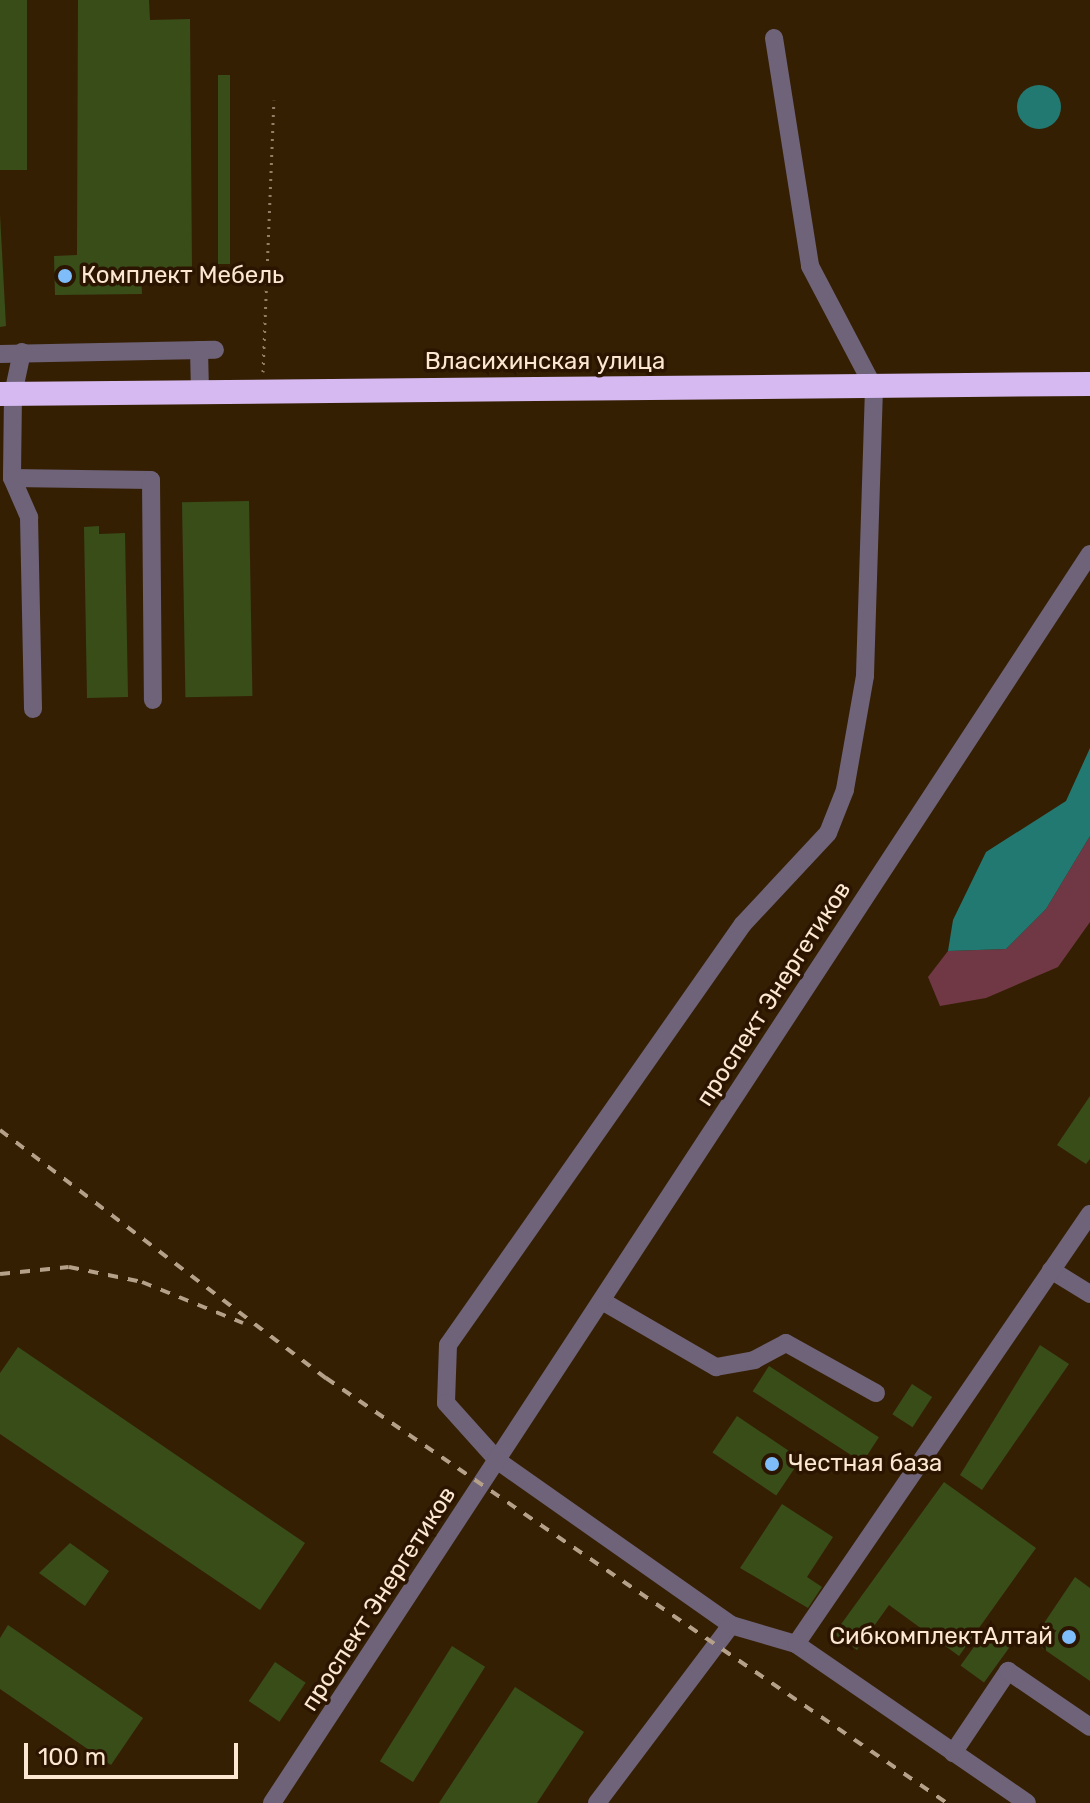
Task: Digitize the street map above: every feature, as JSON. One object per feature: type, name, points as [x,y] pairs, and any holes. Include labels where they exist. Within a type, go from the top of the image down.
[{"type":"highway","name":"Власихинская улица","points":[[6,394],[1090,384]]},
{"type":"street","points":[[774,38],[810,266],[874,388],[865,676],[845,790],[828,833],[743,924],[448,1345],[446,1403],[498,1461],[731,1625],[796,1644],[1027,1803]]},
{"type":"street","points":[[0,354],[207,350],[200,392]]},
{"type":"street","points":[[22,352],[6,394],[12,478],[29,517],[33,709]]},
{"type":"street","points":[[12,478],[151,480],[153,700]]},
{"type":"street","name":"проспект Энергетиков","points":[[272,1803],[1090,554]]},
{"type":"street","points":[[796,1644],[1090,1214]]},
{"type":"street","points":[[1051,1270],[1090,1294]]},
{"type":"street","points":[[602,1301],[716,1367],[754,1360],[786,1343],[876,1393]]},
{"type":"street","points":[[597,1803],[731,1625]]},
{"type":"street","points":[[953,1753],[1008,1671],[1090,1727]]},
{"type":"path","points":[[262,392],[274,100]]},
{"type":"shaded area","points":[[1090,836],[1090,922],[1058,967],[986,998],[940,1006],[928,977],[948,951],[1006,949],[1046,909]]},
{"type":"water","points":[[1039,85],[1055,91],[1061,107],[1055,123],[1039,129],[1023,123],[1017,107],[1023,91]]},
{"type":"water","points":[[1090,748],[1090,836],[1046,909],[1006,949],[948,951],[953,920],[986,852],[1066,801]]},
{"type":"building","points":[[0,0],[27,0],[27,170],[0,170]]},
{"type":"building","points":[[78,0],[149,0],[150,20],[190,19],[192,269],[141,272],[142,294],[55,295],[54,256],[77,255]]},
{"type":"building","points":[[218,75],[230,75],[230,264],[218,264]]},
{"type":"building","points":[[0,215],[6,326],[0,327]]},
{"type":"building","points":[[249,501],[252,696],[185,697],[182,502]]},
{"type":"building","points":[[99,526],[99,534],[125,533],[128,697],[87,698],[84,527]]},
{"type":"building","points":[[1090,1096],[1090,1159],[1086,1164],[1057,1145]]},
{"type":"building","points":[[1040,1345],[1069,1364],[982,1490],[960,1475]]},
{"type":"building","points":[[18,1347],[305,1543],[260,1610],[0,1434],[0,1373]]},
{"type":"building","points":[[769,1366],[879,1437],[863,1463],[753,1391]]},
{"type":"building","points":[[912,1384],[932,1397],[913,1427],[892,1414]]},
{"type":"building","points":[[737,1416],[801,1459],[776,1496],[712,1452]]},
{"type":"building","points":[[944,1482],[1036,1548],[959,1656],[889,1605],[857,1650],[834,1634]]},
{"type":"building","points":[[782,1504],[833,1537],[807,1577],[822,1587],[808,1608],[740,1568]]},
{"type":"building","points":[[70,1543],[109,1571],[85,1606],[39,1573]]},
{"type":"building","points":[[1075,1577],[1090,1588],[1090,1681],[1032,1641]]},
{"type":"building","points":[[8,1625],[143,1718],[111,1765],[0,1689],[0,1638]]},
{"type":"building","points":[[987,1629],[1010,1646],[984,1682],[961,1665]]},
{"type":"building","points":[[452,1646],[485,1667],[413,1782],[380,1761]]},
{"type":"building","points":[[275,1662],[306,1683],[279,1722],[249,1701]]},
{"type":"building","points":[[515,1687],[584,1732],[537,1803],[439,1803]]},
{"type":"railway","points":[[0,1130],[326,1378],[947,1803]]},
{"type":"railway","points":[[0,1274],[69,1267],[142,1282],[243,1323]]},
{"type":"place","name":"Комплект Мебель","points":[[65,276]]},
{"type":"place","name":"Честная база","points":[[772,1464]]},
{"type":"place","name":"СибкомплектАлтай","points":[[1069,1637]]}]
